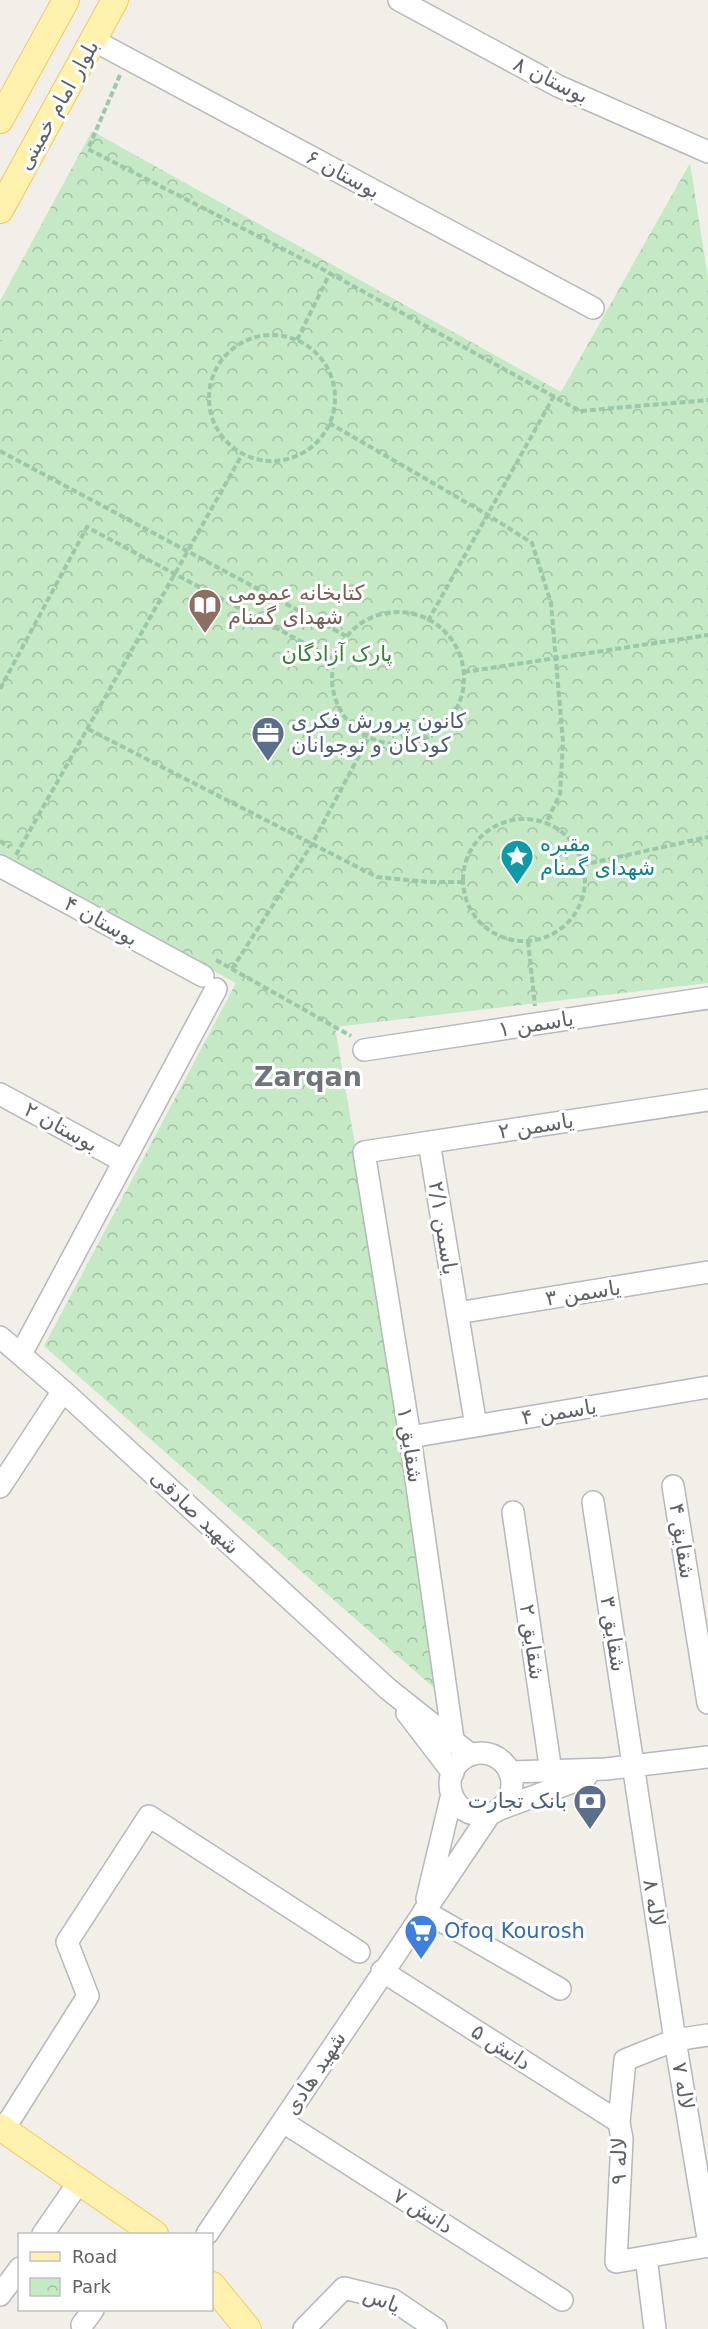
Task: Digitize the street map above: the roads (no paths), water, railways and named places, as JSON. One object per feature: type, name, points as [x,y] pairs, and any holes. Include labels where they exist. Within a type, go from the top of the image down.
[{"type":"main road","name":"بلوار امام خمینی","points":[[0,210],[115,0]]},
{"type":"main road","name":"بلوار امام خمینی","points":[[0,120],[59,3]]},
{"type":"main road","points":[[2,2128],[149,2233]]},
{"type":"main road","points":[[213,2286],[248,2329]]},
{"type":"street","name":"بوستان ۸","points":[[399,0],[558,86],[708,152]]},
{"type":"street","name":"بوستان ۶","points":[[93,40],[593,308]]},
{"type":"street","name":"بوستان ۴","points":[[3,867],[210,974],[123,1161]]},
{"type":"street","name":"یاسمن ۱","points":[[363,1042],[708,998]]},
{"type":"street","name":"بوستان ۲","points":[[0,1094],[123,1161]]},
{"type":"street","name":"یاسمن ۲","points":[[364,1152],[708,1101]]},
{"type":"street","name":"یاسمن ۲/۱","points":[[429,1142],[476,1426]]},
{"type":"street","name":"شقایق ۱","points":[[364,1152],[410,1437],[453,1739]]},
{"type":"street","points":[[21,1354],[123,1161]]},
{"type":"street","name":"یاسمن ۳","points":[[457,1313],[708,1272]]},
{"type":"street","name":"شهید صادقی","points":[[0,1337],[63,1390],[388,1689]]},
{"type":"street","name":"یاسمن ۴","points":[[410,1437],[708,1388]]},
{"type":"street","points":[[0,1487],[63,1390]]},
{"type":"street","name":"شقایق ۴","points":[[673,1486],[708,1703]]},
{"type":"street","name":"شقایق ۳","points":[[593,1502],[633,1766]]},
{"type":"street","name":"شقایق ۲","points":[[513,1512],[551,1772]]},
{"type":"street","points":[[388,1689],[471,1755]]},
{"type":"street","points":[[388,1689],[453,1773]]},
{"type":"street","points":[[495,1811],[507,1801],[512,1792],[513,1782],[510,1772],[498,1758],[489,1754],[471,1755],[460,1762],[453,1773],[452,1794],[424,1911],[560,1989]]},
{"type":"street","points":[[510,1772],[606,1769],[708,1757]]},
{"type":"street","name":"لاله ۸","points":[[633,1766],[675,2040]]},
{"type":"street","points":[[452,1794],[457,1803],[471,1814],[495,1811],[606,1769]]},
{"type":"street","name":"شهید هادی","points":[[208,2233],[382,1971],[495,1811]]},
{"type":"street","points":[[2,2128],[88,1996],[67,1942],[149,1816],[359,1952]]},
{"type":"street","name":"دانش ۵","points":[[382,1971],[619,2122]]},
{"type":"street","points":[[675,2040],[708,2035]]},
{"type":"street","name":"لاله ۹","points":[[646,2257],[616,2262],[622,2139],[619,2122],[625,2060],[675,2040]]},
{"type":"street","name":"لاله ۷","points":[[675,2040],[708,2238]]},
{"type":"street","name":"دانش ۷","points":[[283,2122],[562,2300]]},
{"type":"street","points":[[44,2233],[79,2182]]},
{"type":"street","points":[[655,2329],[646,2257],[708,2246]]},
{"type":"street","points":[[0,2295],[18,2271]]},
{"type":"street","name":"یاس","points":[[304,2329],[344,2288],[393,2300],[436,2329]]},
{"type":"place","name":"کتابخانه عمومی شهدای گمنام","points":[[205,634]]},
{"type":"place","name":"کانون پرورش فکری کودکان و نوجوانان","points":[[268,762]]},
{"type":"place","name":"مقبره شهدای گمنام","points":[[517,885]]},
{"type":"place","name":"بانک تجارت","points":[[590,1830]]},
{"type":"place","name":"Ofoq Kourosh","points":[[421,1960]]},
{"type":"district","name":"Zarqan","points":[[308,1077]]},
{"type":"park label","name":"پارک آزادگان","points":[[337,654]]}]
